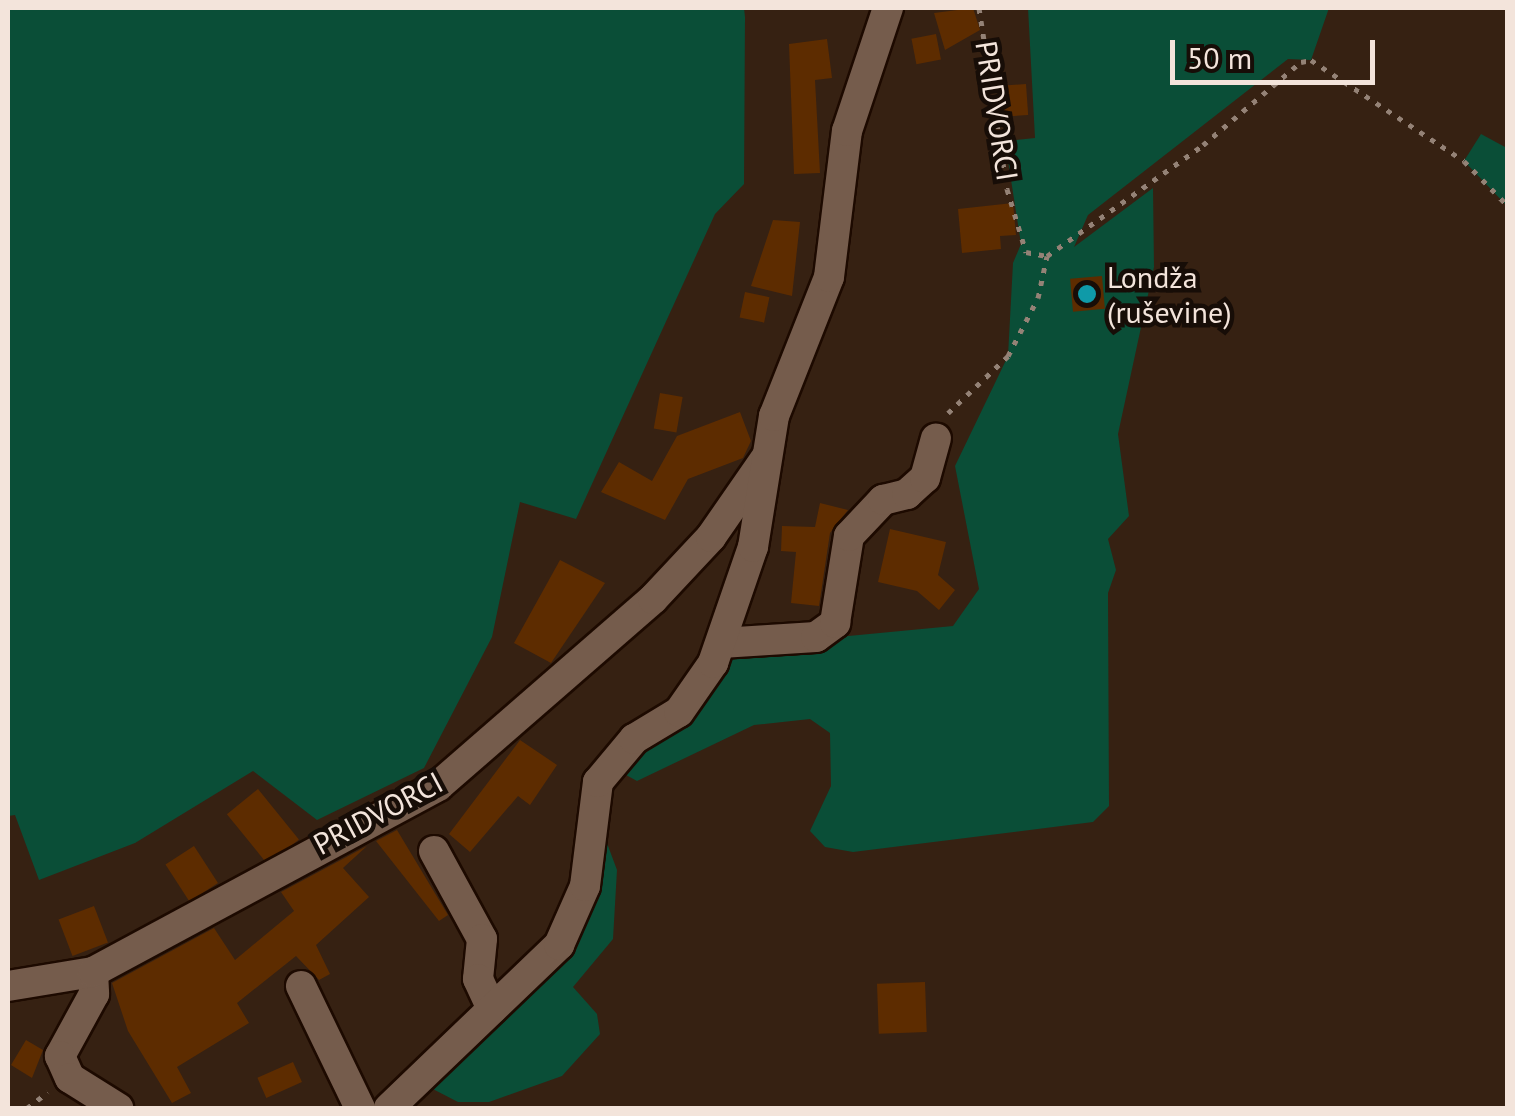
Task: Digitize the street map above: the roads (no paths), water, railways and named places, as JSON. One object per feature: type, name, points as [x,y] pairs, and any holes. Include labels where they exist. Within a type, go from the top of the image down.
[{"type":"street","name":"PRIDVORCI","points":[[389,1108],[560,945],[574,919],[598,782],[634,739],[701,687],[721,643],[752,547],[774,416],[829,277],[847,131],[888,8]]},
{"type":"street","points":[[721,643],[816,638],[835,623],[850,536],[882,500],[906,494],[924,478],[936,438]]},
{"type":"street","name":"PRIDVORCI","points":[[8,986],[93,972],[438,786],[653,599],[711,538],[767,456]]},
{"type":"street","points":[[434,851],[482,939],[478,979],[492,1009]]},
{"type":"street","points":[[93,972],[94,994],[60,1056],[70,1078],[118,1108]]},
{"type":"street","points":[[302,986],[360,1108]]},
{"type":"place","name":"Londža (ruševine)","points":[[1087,294]]}]
